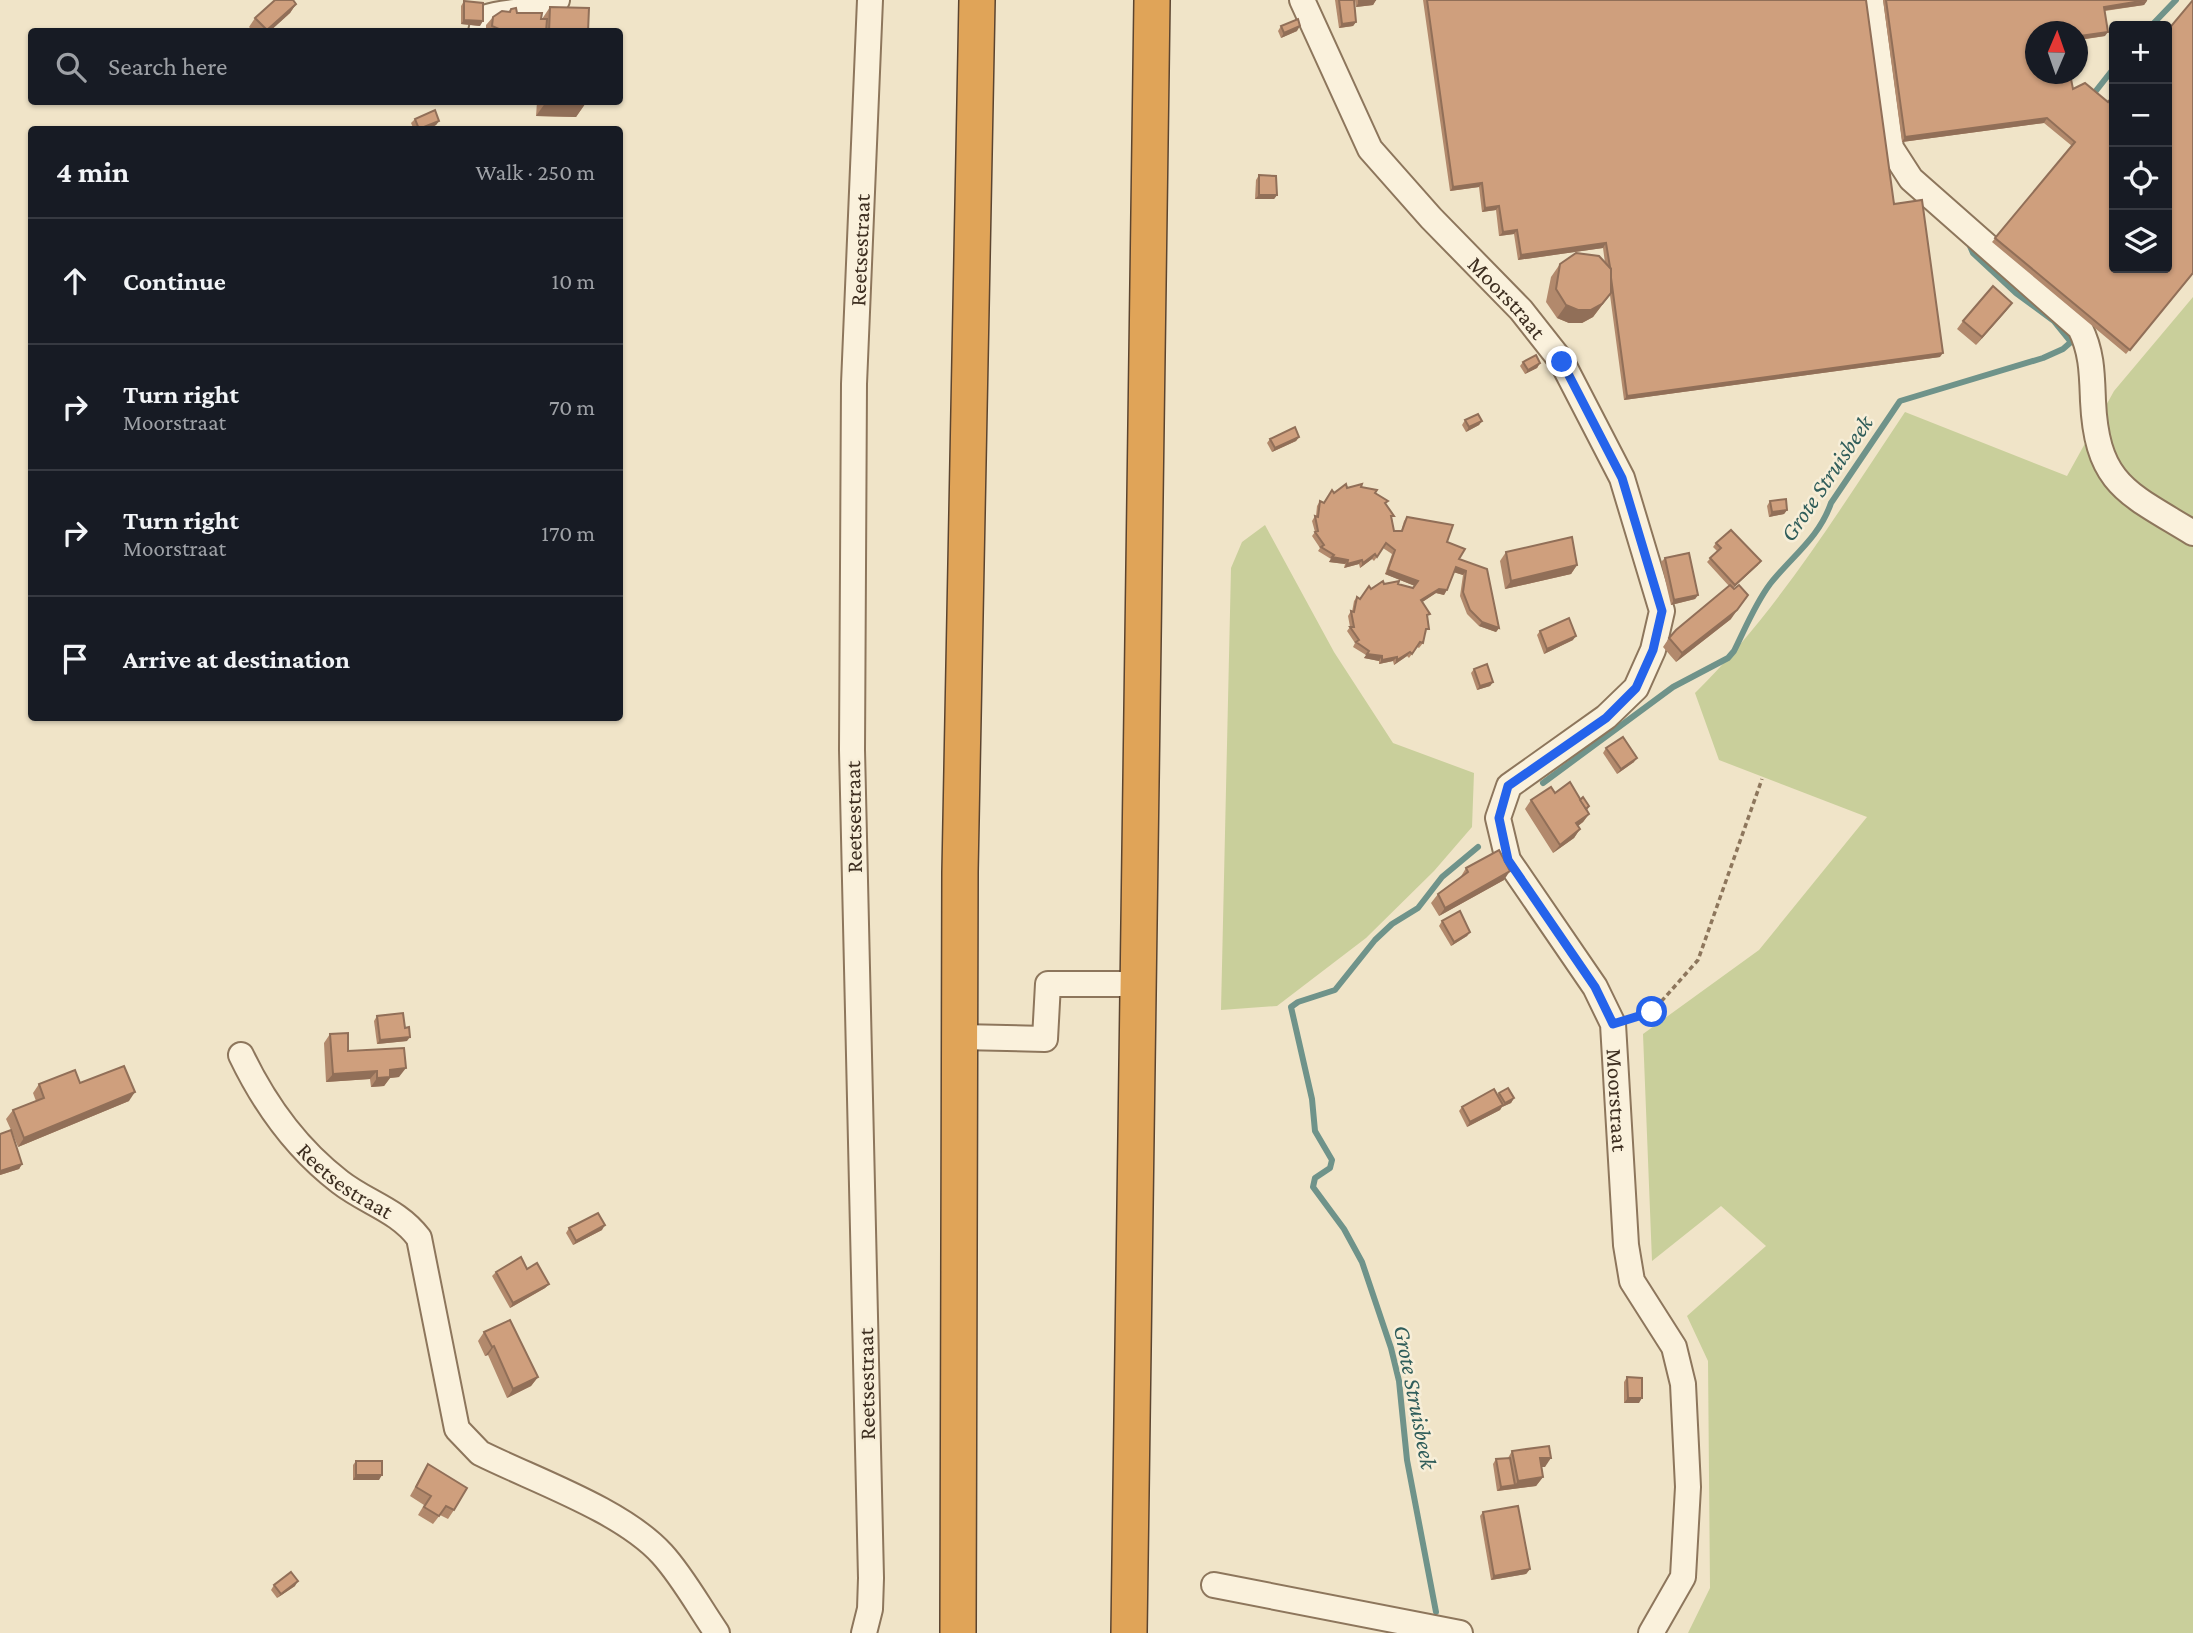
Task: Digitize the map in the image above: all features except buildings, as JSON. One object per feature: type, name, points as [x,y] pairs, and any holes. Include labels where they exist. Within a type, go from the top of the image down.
[{"type":"highway","points":[[958,1633],[960,872],[977,0]]},
{"type":"highway","points":[[1129,1633],[1152,0]]},
{"type":"street","points":[[482,28],[484,19],[495,14],[529,12],[557,0]]},
{"type":"street","name":"Reetsestraat","points":[[864,1633],[870,1609],[871,1578],[854,916],[851,530],[870,0]]},
{"type":"street","name":"Moorstraat","points":[[1302,0],[1370,149],[1431,218],[1521,310],[1562,362],[1622,478],[1662,611],[1653,650],[1636,688],[1606,718],[1508,786],[1499,818],[1508,860],[1595,987],[1613,1024],[1626,1245],[1632,1281],[1674,1347],[1683,1384],[1688,1487],[1683,1577],[1651,1633]]},
{"type":"street","points":[[1871,0],[1891,148],[1911,178],[2080,328],[2091,350],[2094,423],[2106,468],[2127,492],[2193,533]]},
{"type":"street","points":[[960,1037],[1045,1039],[1048,984],[1138,985]]},
{"type":"street","name":"Reetsestraat","points":[[241,1055],[258,1091],[318,1163],[342,1184],[398,1215],[419,1238],[424,1252],[450,1400],[457,1429],[468,1444],[480,1453],[588,1505],[645,1538],[674,1570],[717,1633]]},
{"type":"street","points":[[1214,1585],[1460,1633]]},
{"type":"path","points":[[1613,1024],[1652,1012],[1698,960],[1762,779]]},
{"type":"green space","points":[[2193,297],[2193,1633],[1688,1633],[1710,1588],[1708,1361],[1687,1316],[1766,1246],[1721,1206],[1652,1261],[1643,1034],[1759,950],[1867,817],[1719,760],[1695,693],[1781,594],[1905,412],[2067,476],[2114,391]]},
{"type":"green space","points":[[1265,525],[1334,652],[1393,743],[1474,773],[1472,827],[1434,871],[1366,938],[1277,1006],[1221,1010],[1231,568],[1242,542]]},
{"type":"waterway","name":"Grote Struisbeek","points":[[2156,21],[2176,0]]},
{"type":"waterway","name":"Grote Struisbeek","points":[[2095,92],[2109,74]]},
{"type":"waterway","name":"Grote Struisbeek","points":[[1543,783],[1673,687],[1728,658],[1765,592],[1820,526],[1831,503],[1900,401],[2043,358],[2063,349],[2071,342],[2054,321],[2016,293],[1973,253],[1970,246]]},
{"type":"waterway","name":"Grote Struisbeek","points":[[1436,1612],[1407,1460],[1399,1381],[1391,1348],[1362,1262],[1344,1229],[1313,1187],[1315,1178],[1330,1168],[1332,1160],[1315,1131],[1312,1099],[1291,1007],[1298,1002],[1335,990],[1375,940],[1392,924],[1418,908],[1442,877],[1478,847]]},
{"type":"route","points":[[1562,362],[1622,478],[1662,611],[1653,650],[1636,688],[1606,718],[1569,740],[1508,786],[1499,818],[1508,860],[1595,987],[1613,1024],[1652,1012]]}]
